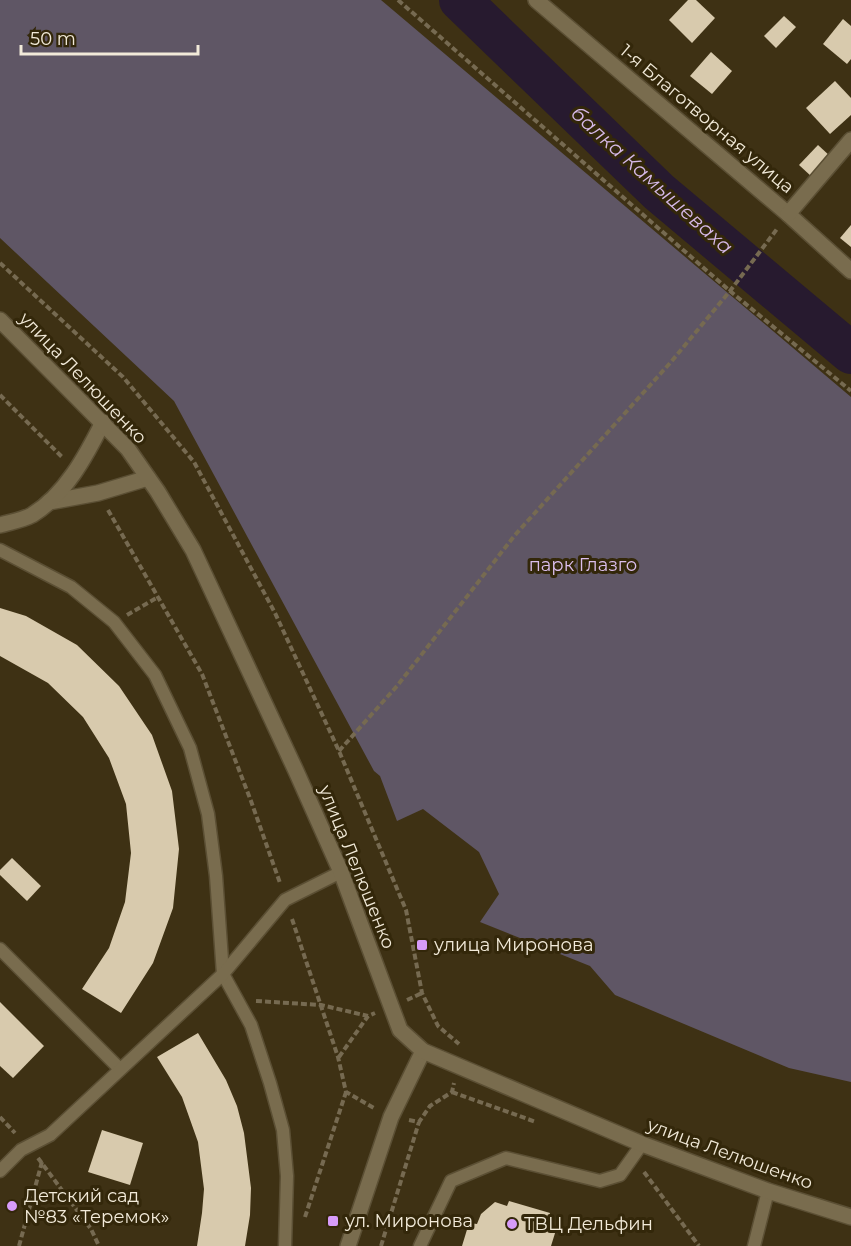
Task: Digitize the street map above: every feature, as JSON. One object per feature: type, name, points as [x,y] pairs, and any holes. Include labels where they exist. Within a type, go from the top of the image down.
[{"type":"street","name":"1-я Благотворная улица","points":[[536,0],[788,214],[851,271]]},
{"type":"street","points":[[788,214],[851,140]]},
{"type":"street","name":"улица Лелюшенко","points":[[0,320],[128,448],[193,550],[341,872],[400,1030],[423,1051],[642,1144],[768,1191],[851,1217]]},
{"type":"street","points":[[0,525],[30,516],[49,502],[84,460],[103,422]]},
{"type":"street","points":[[49,502],[98,493],[148,478]]},
{"type":"street","points":[[348,1246],[390,1117],[423,1051]]},
{"type":"lane","points":[[0,550],[71,587],[114,622],[156,675],[190,748],[208,814],[216,876],[223,974],[251,1025],[283,1130],[287,1176],[285,1246]]},
{"type":"lane","points":[[1,1169],[21,1150],[50,1135],[223,974],[285,900],[341,872]]},
{"type":"lane","points":[[0,949],[120,1069]]},
{"type":"lane","points":[[420,1246],[451,1181],[506,1158],[600,1181],[620,1175],[642,1144]]},
{"type":"lane","points":[[754,1246],[768,1191]]},
{"type":"path","points":[[398,0],[730,291],[851,391]]},
{"type":"path","points":[[339,751],[397,686],[515,535],[670,362],[730,291],[788,214]]},
{"type":"path","points":[[0,263],[123,377],[194,462],[275,613],[339,751],[406,910],[422,993],[438,1026],[465,1050],[452,1092],[430,1106],[419,1122],[381,1246]]},
{"type":"path","points":[[0,395],[76,470]]},
{"type":"path","points":[[98,493],[202,674],[251,801],[338,1057],[346,1092],[303,1224]]},
{"type":"path","points":[[114,622],[158,597]]},
{"type":"path","points":[[338,1057],[368,1016],[422,993]]},
{"type":"path","points":[[237,999],[321,1005],[368,1016]]},
{"type":"path","points":[[346,1092],[390,1117],[419,1122]]},
{"type":"path","points":[[0,1117],[42,1162],[91,1229],[99,1246]]},
{"type":"path","points":[[18,1246],[50,1135]]},
{"type":"path","points":[[633,1157],[699,1246]]},
{"type":"green space","name":"парк Глазго","points":[[0,0],[381,0],[851,397],[851,1082],[789,1068],[615,995],[590,966],[480,922],[499,894],[479,852],[423,809],[397,821],[380,776],[374,771],[174,401],[0,238]]},
{"type":"building","points":[[688,0],[696,0],[715,18],[692,43],[669,20]]},
{"type":"building","points":[[784,16],[796,27],[776,48],[764,36]]},
{"type":"building","points":[[843,19],[851,26],[851,59],[847,64],[823,44]]},
{"type":"building","points":[[711,52],[732,71],[712,94],[690,76]]},
{"type":"building","points":[[835,81],[851,98],[851,115],[830,134],[806,108]]},
{"type":"building","points":[[818,145],[831,157],[812,177],[799,165]]},
{"type":"building","points":[[851,225],[851,247],[840,238]]},
{"type":"building","points":[[0,608],[26,616],[77,645],[119,686],[152,735],[172,791],[179,849],[173,908],[153,963],[121,1013],[82,989],[109,948],[125,902],[131,853],[126,804],[109,758],[83,717],[48,683],[0,656]]},
{"type":"building","points":[[12,858],[41,886],[27,901],[0,875],[0,870]]},
{"type":"building","points":[[0,1002],[44,1046],[13,1078],[0,1066]]},
{"type":"building","points":[[198,1033],[226,1080],[237,1106],[244,1133],[251,1188],[245,1246],[197,1246],[204,1189],[198,1142],[182,1097],[157,1057]]},
{"type":"building","points":[[102,1130],[143,1143],[130,1185],[88,1172]]},
{"type":"building","name":"ТВЦ Дельфин","points":[[509,1201],[550,1213],[546,1227],[556,1230],[551,1246],[462,1246],[469,1223],[477,1224],[481,1214],[495,1202],[507,1206]]},
{"type":"waterway","name":"балка Камышеваха","points":[[460,0],[659,192],[851,353]]},
{"type":"place","name":"улица Миронова","points":[[422,945]]},
{"type":"place","name":"Детский сад №83 «Теремок»","points":[[12,1206]]},
{"type":"place","name":"ул. Миронова","points":[[333,1221]]},
{"type":"place","name":"ТВЦ Дельфин","points":[[512,1224]]}]
